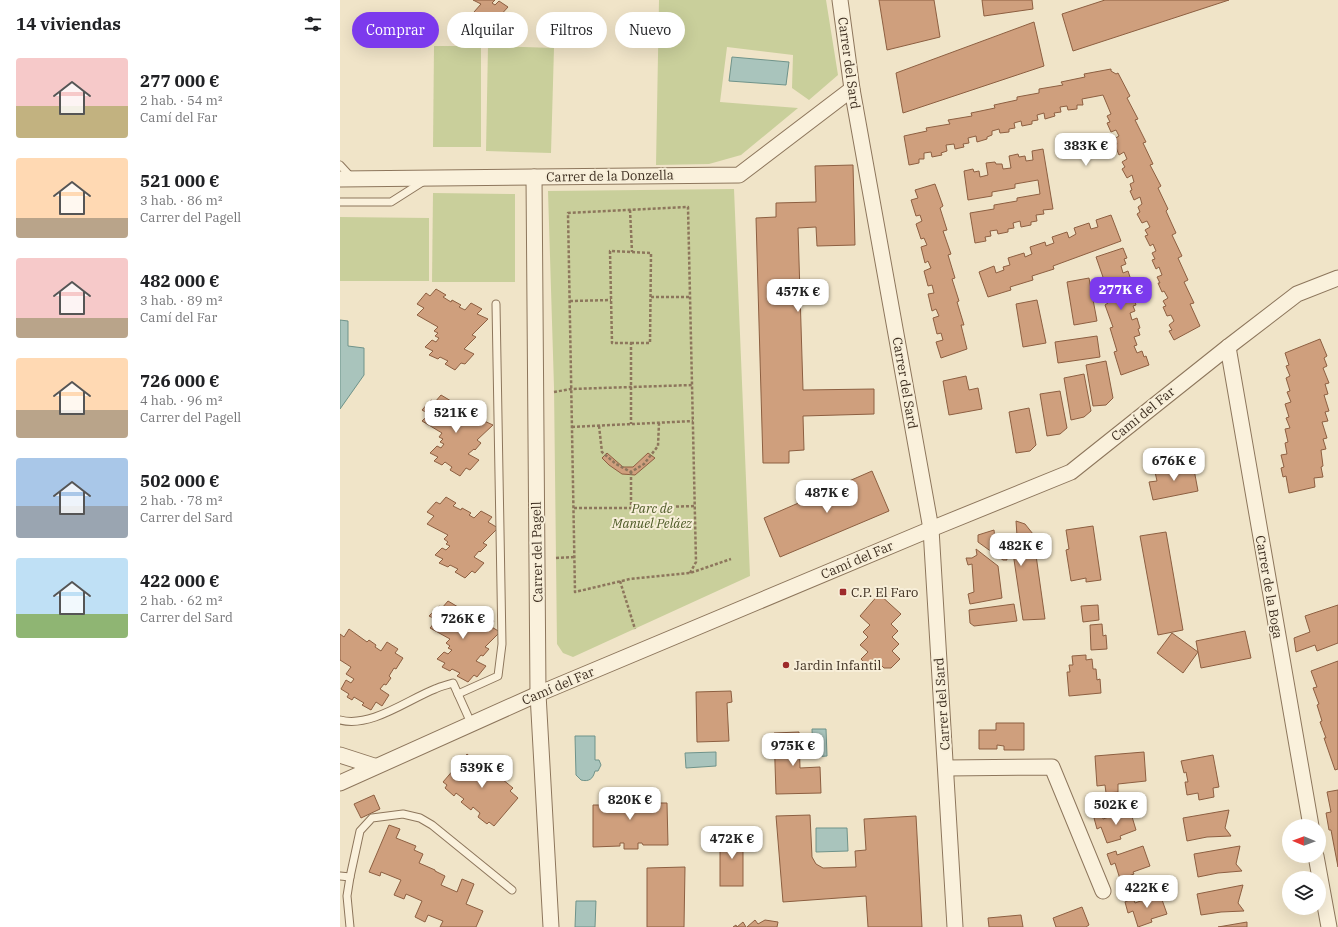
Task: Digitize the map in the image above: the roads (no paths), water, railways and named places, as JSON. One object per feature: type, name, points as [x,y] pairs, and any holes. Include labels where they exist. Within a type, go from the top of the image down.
[{"type":"street","name":"Carrer del Sard","points":[[840,0],[852,89],[931,529],[955,927]]},
{"type":"street","name":"Carrer de la Donzella","points":[[346,179],[739,175],[852,89]]},
{"type":"street","name":"Carrer del Pagell","points":[[534,177],[538,694],[551,927]]},
{"type":"street","name":"Camí del Far","points":[[340,783],[374,766],[538,694],[931,529],[1071,472],[1297,294],[1338,278]]},
{"type":"street","name":"Carrer de la Boga","points":[[1228,347],[1310,819]]},
{"type":"street","points":[[340,755],[374,766]]},
{"type":"street","name":"Carrer del Sard","points":[[946,768],[1052,767],[1103,891]]},
{"type":"street","points":[[1317,863],[1329,927]]},
{"type":"lane","points":[[340,165],[346,179]]},
{"type":"lane","points":[[340,202],[391,202],[430,178]]},
{"type":"lane","points":[[458,694],[498,676],[502,644],[496,304]]},
{"type":"lane","points":[[340,720],[348,722],[373,718],[436,688],[453,683],[471,723]]},
{"type":"lane","points":[[350,927],[347,896],[350,877],[360,831],[372,818],[403,814],[420,818],[432,825],[512,890]]},
{"type":"lane","points":[[340,876],[350,877]]},
{"type":"water","points":[[732,57],[789,62],[786,85],[729,81]]},
{"type":"water","points":[[340,320],[348,321],[348,346],[364,348],[364,375],[340,409]]},
{"type":"water","points":[[812,729],[826,729],[827,756],[813,757]]},
{"type":"water","points":[[575,736],[595,736],[595,760],[599,760],[601,765],[598,771],[595,771],[592,778],[586,781],[581,780],[576,775]]},
{"type":"water","points":[[716,752],[716,766],[686,768],[685,753]]},
{"type":"water","points":[[816,828],[847,828],[848,851],[816,852]]},
{"type":"water","points":[[576,901],[596,901],[595,927],[575,927]]},
{"type":"place","name":"C.P. El Faro","points":[[843,592]]},
{"type":"place","name":"Jardin Infantil","points":[[786,665]]},
{"type":"park label","name":"Parc de Manuel Peláez","points":[[652,516]]}]
